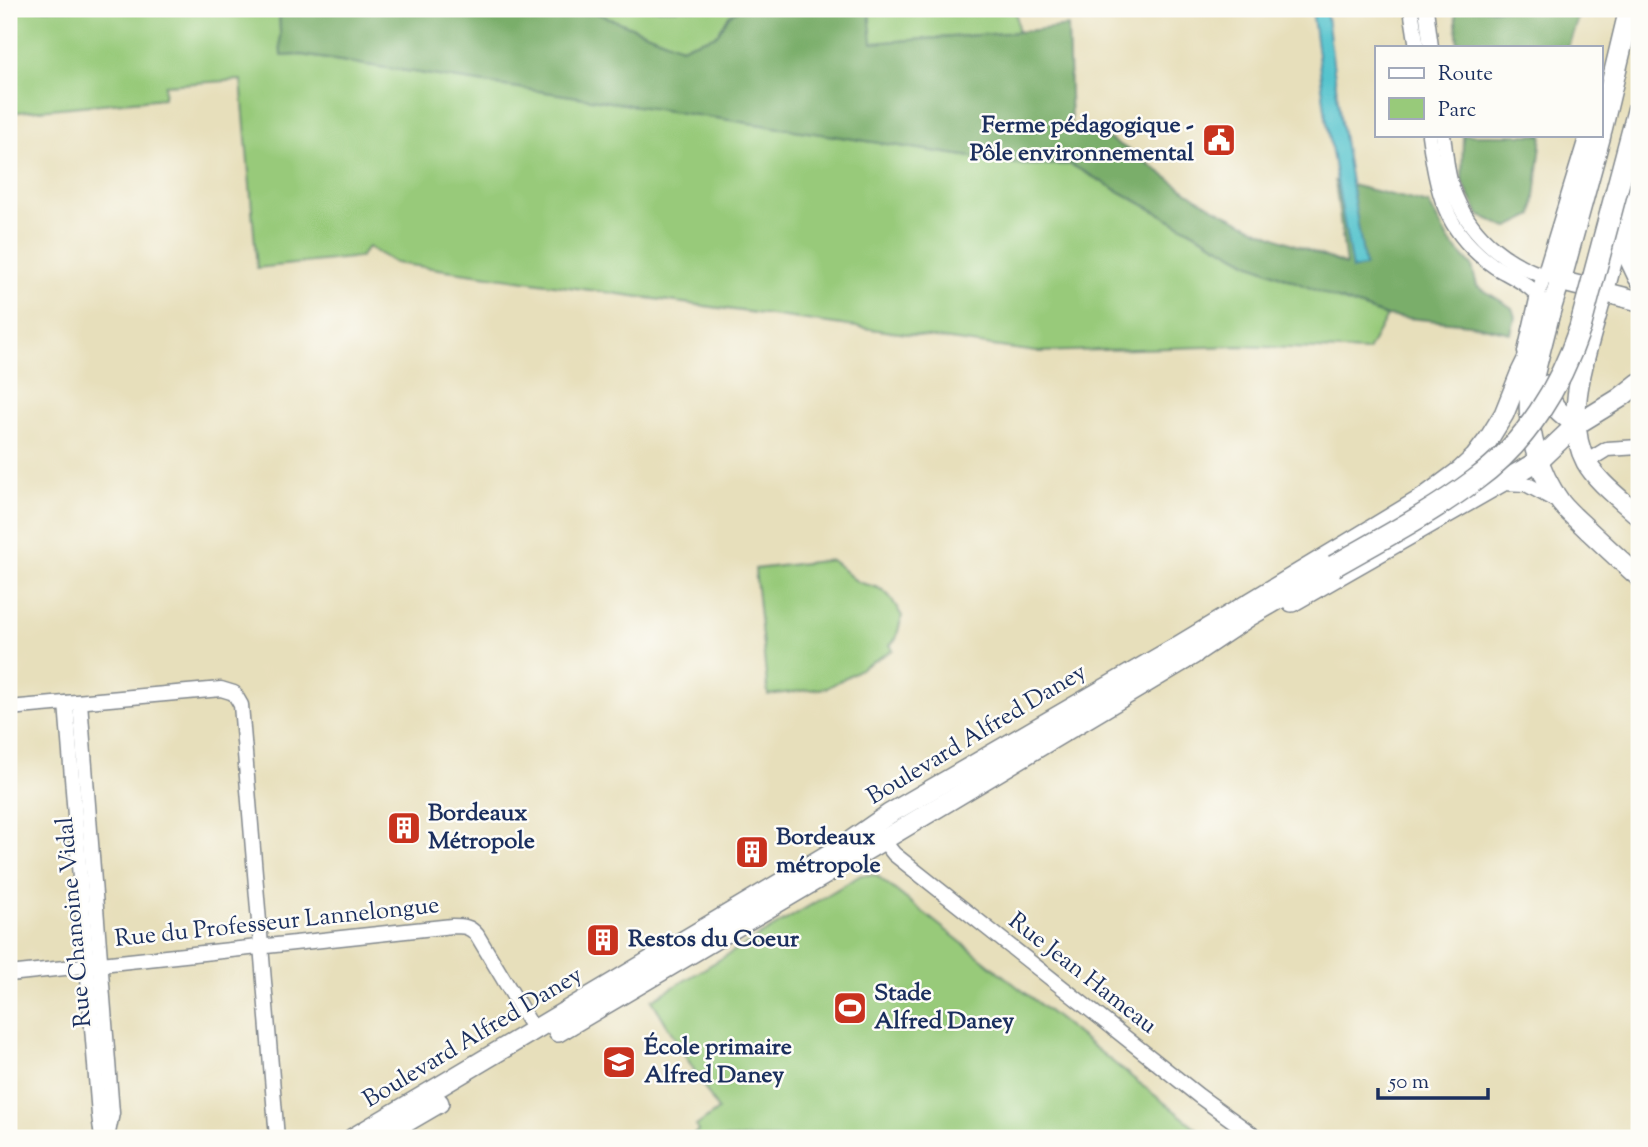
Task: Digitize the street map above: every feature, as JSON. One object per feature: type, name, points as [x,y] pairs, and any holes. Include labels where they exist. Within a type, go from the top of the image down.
[{"type":"highway","points":[[1602,124],[1630,9]]},
{"type":"highway","points":[[1182,660],[1248,616],[1477,479],[1521,437],[1541,410],[1571,355],[1639,107]]},
{"type":"highway","points":[[1552,278],[1599,136]]},
{"type":"highway","points":[[1603,292],[1639,159]]},
{"type":"highway","points":[[1623,218],[1630,258],[1639,277]]},
{"type":"main road","points":[[1576,425],[1556,410],[1551,402],[1546,381],[1552,278],[1639,301]]},
{"type":"main road","points":[[1603,292],[1578,384],[1576,425],[1586,462],[1598,478],[1639,516]]},
{"type":"main road","points":[[1550,313],[1529,405],[1539,460],[1562,504],[1639,578]]},
{"type":"main road","name":"Boulevard Alfred Daney","points":[[353,1138],[855,838],[890,814],[1175,648],[1422,499],[1475,457],[1511,400],[1520,374],[1550,313]]},
{"type":"main road","points":[[1620,398],[1639,383]]},
{"type":"main road","points":[[1620,398],[1639,390]]},
{"type":"main road","name":"Boulevard Alfred Daney","points":[[379,1138],[883,841],[1182,660],[1263,619],[1502,483],[1539,460],[1576,425],[1620,398]]},
{"type":"street","points":[[1411,9],[1417,46]]},
{"type":"street","points":[[1426,9],[1431,46]]},
{"type":"street","points":[[1602,98],[1617,60]]},
{"type":"street","points":[[1429,136],[1442,202],[1462,239],[1481,257],[1525,284],[1538,295],[1550,313]]},
{"type":"street","points":[[1443,136],[1449,175],[1456,198],[1474,231],[1506,257],[1552,278]]},
{"type":"street","points":[[1520,374],[1538,295],[1552,278],[1587,136]]},
{"type":"street","points":[[1586,462],[1607,449],[1639,447]]},
{"type":"street","points":[[1502,483],[1526,484],[1562,504]]},
{"type":"street","points":[[9,708],[221,689],[234,693],[241,705],[277,1138]]},
{"type":"street","name":"Rue Chanoine Vidal","points":[[73,702],[94,965],[113,1113],[105,1138]]},
{"type":"street","points":[[855,838],[864,836],[883,841],[893,821],[992,761],[1026,734]]},
{"type":"street","name":"Rue Jean Hameau","points":[[883,841],[904,862],[1170,1073],[1257,1138]]},
{"type":"street","name":"Rue du Professeur Lannelongue","points":[[9,974],[466,926],[474,930],[534,1030]]},
{"type":"green space","points":[[9,9],[279,9],[281,56],[301,55],[1024,165],[1070,164],[1249,263],[1387,316],[1368,351],[1239,346],[1036,352],[395,263],[368,247],[360,257],[257,268],[241,80],[165,85],[164,98],[9,113]]},
{"type":"green space","points":[[279,9],[447,9],[458,13],[505,12],[534,21],[594,12],[681,47],[717,35],[729,16],[740,9],[869,9],[872,43],[1068,26],[1071,126],[1089,130],[1121,146],[1197,198],[1233,218],[1346,265],[1335,181],[1429,204],[1449,241],[1472,266],[1477,286],[1512,308],[1515,317],[1511,333],[1469,324],[1387,316],[1335,298],[1249,263],[1070,164],[1024,165],[301,55],[281,56]]},
{"type":"green space","points":[[447,9],[740,9],[729,16],[717,35],[681,47],[594,12],[534,21],[505,12],[458,13]]},
{"type":"green space","points":[[869,9],[1016,9],[1018,32],[871,43]]},
{"type":"green space","points":[[1455,9],[1581,9],[1568,46],[1458,46]]},
{"type":"green space","points":[[1463,136],[1542,136],[1533,215],[1507,228],[1479,215],[1462,181]]},
{"type":"green space","points":[[831,560],[858,582],[880,589],[892,601],[902,616],[896,639],[890,645],[893,650],[827,688],[768,695],[755,569]]},
{"type":"green space","name":"Stade Alfred Daney","points":[[861,875],[876,875],[1209,1138],[688,1138],[698,1131],[696,1126],[718,1110],[652,1000]]},
{"type":"water","points":[[1312,9],[1326,9],[1340,116],[1365,267],[1352,269],[1326,117]]},
{"type":"place","name":"Ferme pédagogique - Pôle environnemental","points":[[1219,140]]},
{"type":"place","name":"Bordeaux Métropole","points":[[404,828]]},
{"type":"place","name":"Bordeaux métropole","points":[[752,852]]},
{"type":"place","name":"Restos du Coeur","points":[[603,940]]},
{"type":"place","name":"Stade Alfred Daney","points":[[850,1008]]},
{"type":"place","name":"École primaire Alfred Daney","points":[[619,1062]]}]
